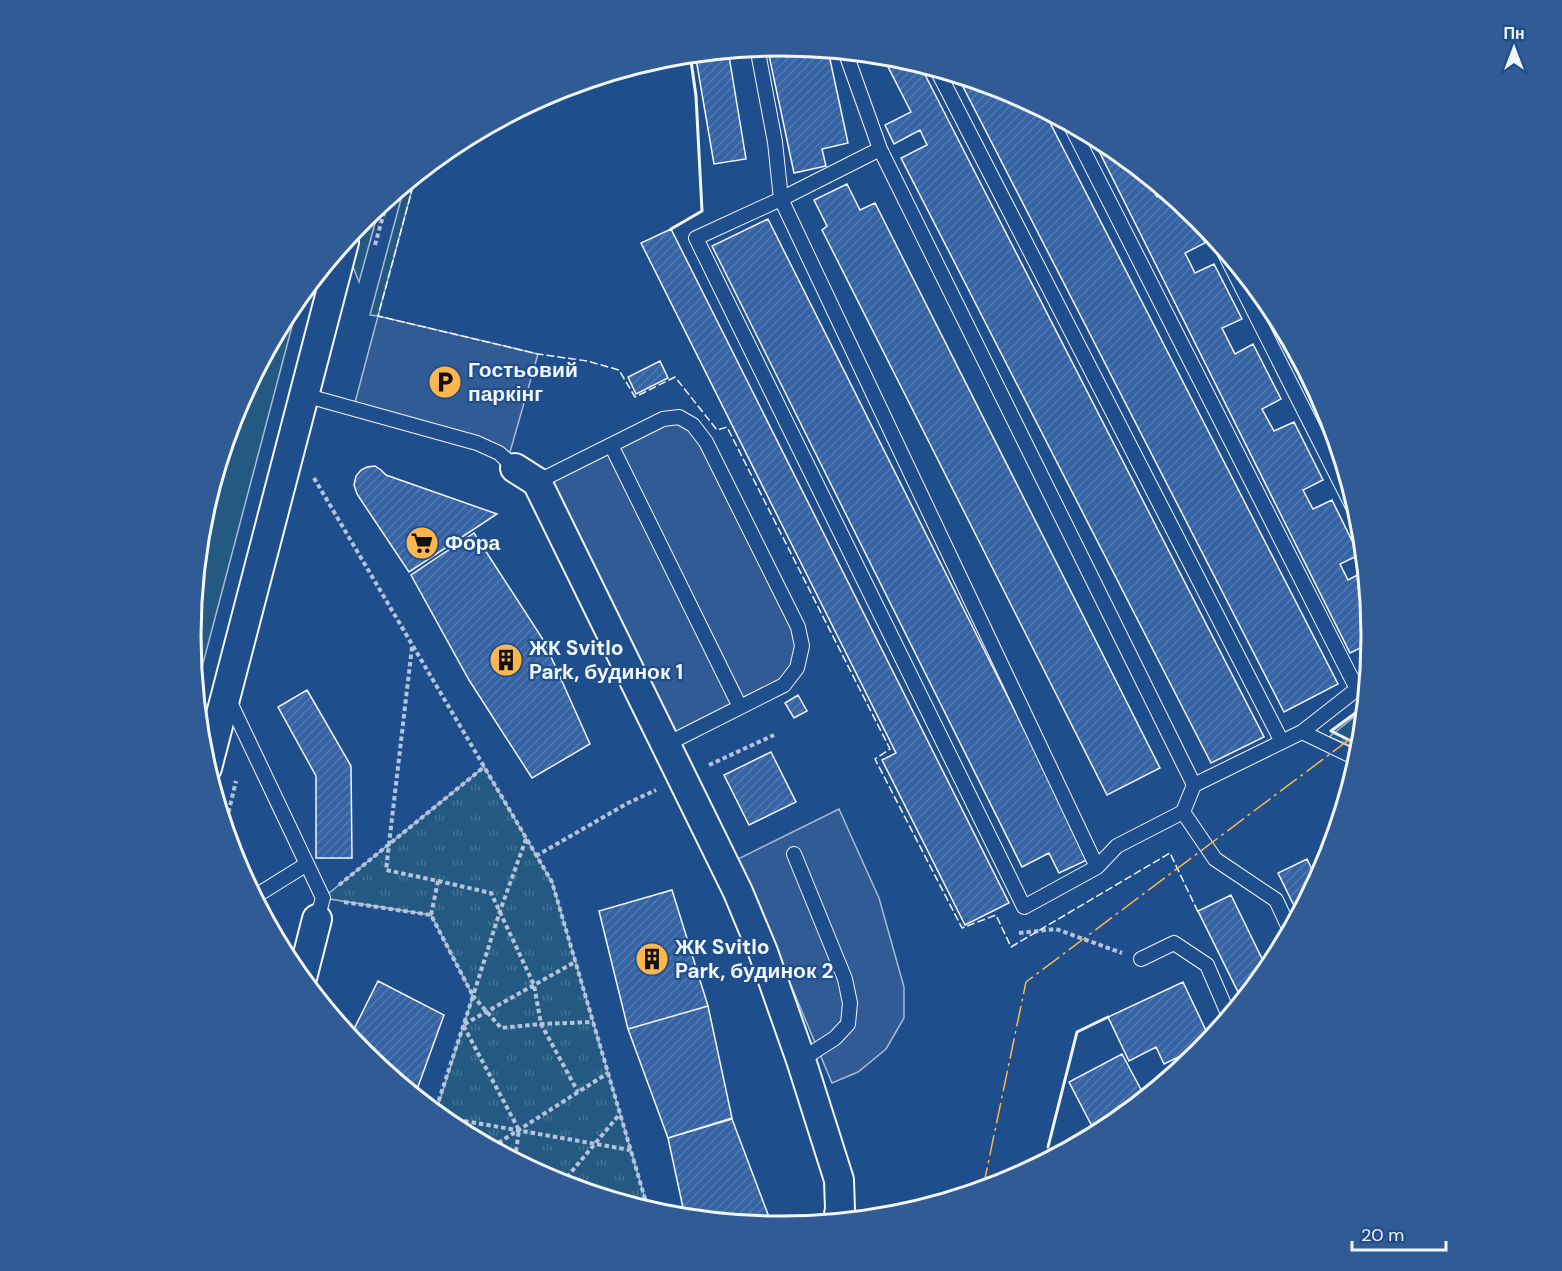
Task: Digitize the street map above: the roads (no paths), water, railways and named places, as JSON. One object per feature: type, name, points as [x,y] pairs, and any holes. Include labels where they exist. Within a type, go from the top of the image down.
[{"type":"street","points":[[212,749],[339,260]]},
{"type":"street","points":[[526,475],[665,745],[742,902],[763,952],[801,1060],[839,1180],[839,1212]]},
{"type":"street","points":[[305,966],[320,909]]},
{"type":"lane","points":[[760,57],[775,142],[781,199],[1097,867]]},
{"type":"lane","points":[[848,59],[880,149],[1194,785]]},
{"type":"lane","points":[[941,78],[1282,742]]},
{"type":"lane","points":[[1076,136],[1359,681]]},
{"type":"lane","points":[[880,149],[781,199],[696,238],[1024,907],[1097,867],[1117,846],[1183,812],[1194,785],[1302,732],[1358,689]]},
{"type":"lane","points":[[1236,276],[1340,481]]},
{"type":"lane","points":[[304,396],[477,444],[499,453],[526,475],[610,445],[663,420],[679,417],[693,425],[706,442],[798,627],[802,646],[797,668],[784,685],[665,745]]},
{"type":"lane","points":[[610,445],[740,707]]},
{"type":"lane","points":[[226,693],[307,864],[320,909]]},
{"type":"lane","points":[[1302,732],[1349,754]]},
{"type":"lane","points":[[1183,812],[1215,859],[1275,900],[1286,921]]},
{"type":"lane","points":[[794,854],[845,979],[850,1003],[848,1024],[835,1038],[801,1060]]},
{"type":"lane","points":[[261,892],[307,864]]},
{"type":"lane","points":[[1141,959],[1174,943],[1207,965],[1225,1008]]},
{"type":"place","name":"Гостьовий паркінг","points":[[445,382]]},
{"type":"place","name":"Фора","points":[[422,543]]},
{"type":"place","name":"ЖК Svitlo Park, будинок 1","points":[[506,660]]},
{"type":"place","name":"ЖК Svitlo Park, будинок 2","points":[[652,959]]}]
